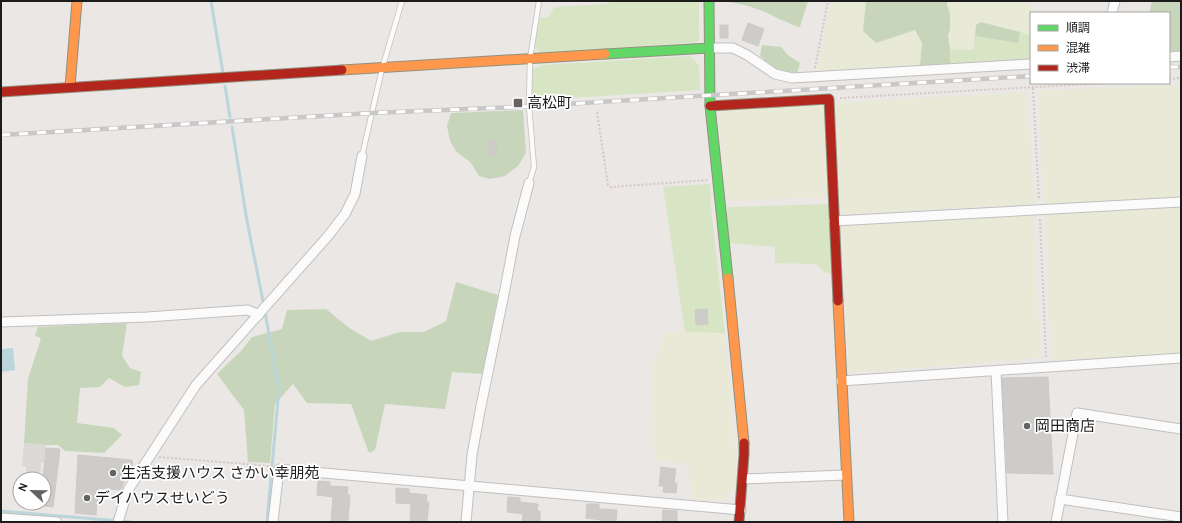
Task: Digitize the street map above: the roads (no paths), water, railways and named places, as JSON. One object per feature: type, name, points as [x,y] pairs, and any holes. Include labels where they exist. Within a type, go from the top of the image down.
[{"type":"street","points":[[70,87],[77,1]]},
{"type":"street","points":[[709,1],[710,106],[743,432],[743,479],[739,522]]},
{"type":"street","points":[[1112,12],[1115,1]]},
{"type":"street","points":[[1,92],[709,48],[733,48],[747,55],[775,74],[792,78],[1030,64]]},
{"type":"street","points":[[1170,57],[1181,56]]},
{"type":"street","points":[[710,106],[829,99],[841,381],[849,522]]},
{"type":"street","points":[[118,521],[128,490],[196,385],[328,236],[345,214],[356,194],[362,156]]},
{"type":"street","points":[[466,522],[472,455],[480,411],[515,236],[529,183]]},
{"type":"street","points":[[834,220],[1181,202]]},
{"type":"street","points":[[1,322],[147,317],[248,310],[259,315]]},
{"type":"street","points":[[841,381],[1181,358]]},
{"type":"street","points":[[996,371],[1003,522]]},
{"type":"street","points":[[1056,522],[1076,413],[1181,429]]},
{"type":"street","points":[[273,522],[279,469],[741,510]]},
{"type":"street","points":[[743,479],[846,475]]},
{"type":"street","points":[[1060,499],[1181,517]]},
{"type":"street","points":[[1,518],[11,520],[57,522]]},
{"type":"lane","points":[[362,156],[382,69],[402,1]]},
{"type":"lane","points":[[529,183],[534,166],[529,106],[530,59],[539,1]]},
{"type":"water","points":[[13,348],[15,370],[1,372],[1,349]]},
{"type":"waterway","points":[[211,1],[223,73]]},
{"type":"waterway","points":[[225,86],[230,117]]},
{"type":"waterway","points":[[232,127],[247,221],[264,306]]},
{"type":"waterway","points":[[265,312],[279,389],[267,522]]},
{"type":"waterway","points":[[1,511],[131,522]]},
{"type":"railway","points":[[1170,67],[1181,67]]},
{"type":"railway","points":[[1,135],[372,113],[517,107],[1030,76]]},
{"type":"place","name":"高松町","points":[[518,103]]},
{"type":"place","name":"岡田商店","points":[[1027,426]]},
{"type":"place","name":"生活支援ハウス さかい幸朋苑","points":[[113,473]]},
{"type":"place","name":"デイハウスせいどう","points":[[87,498]]}]
